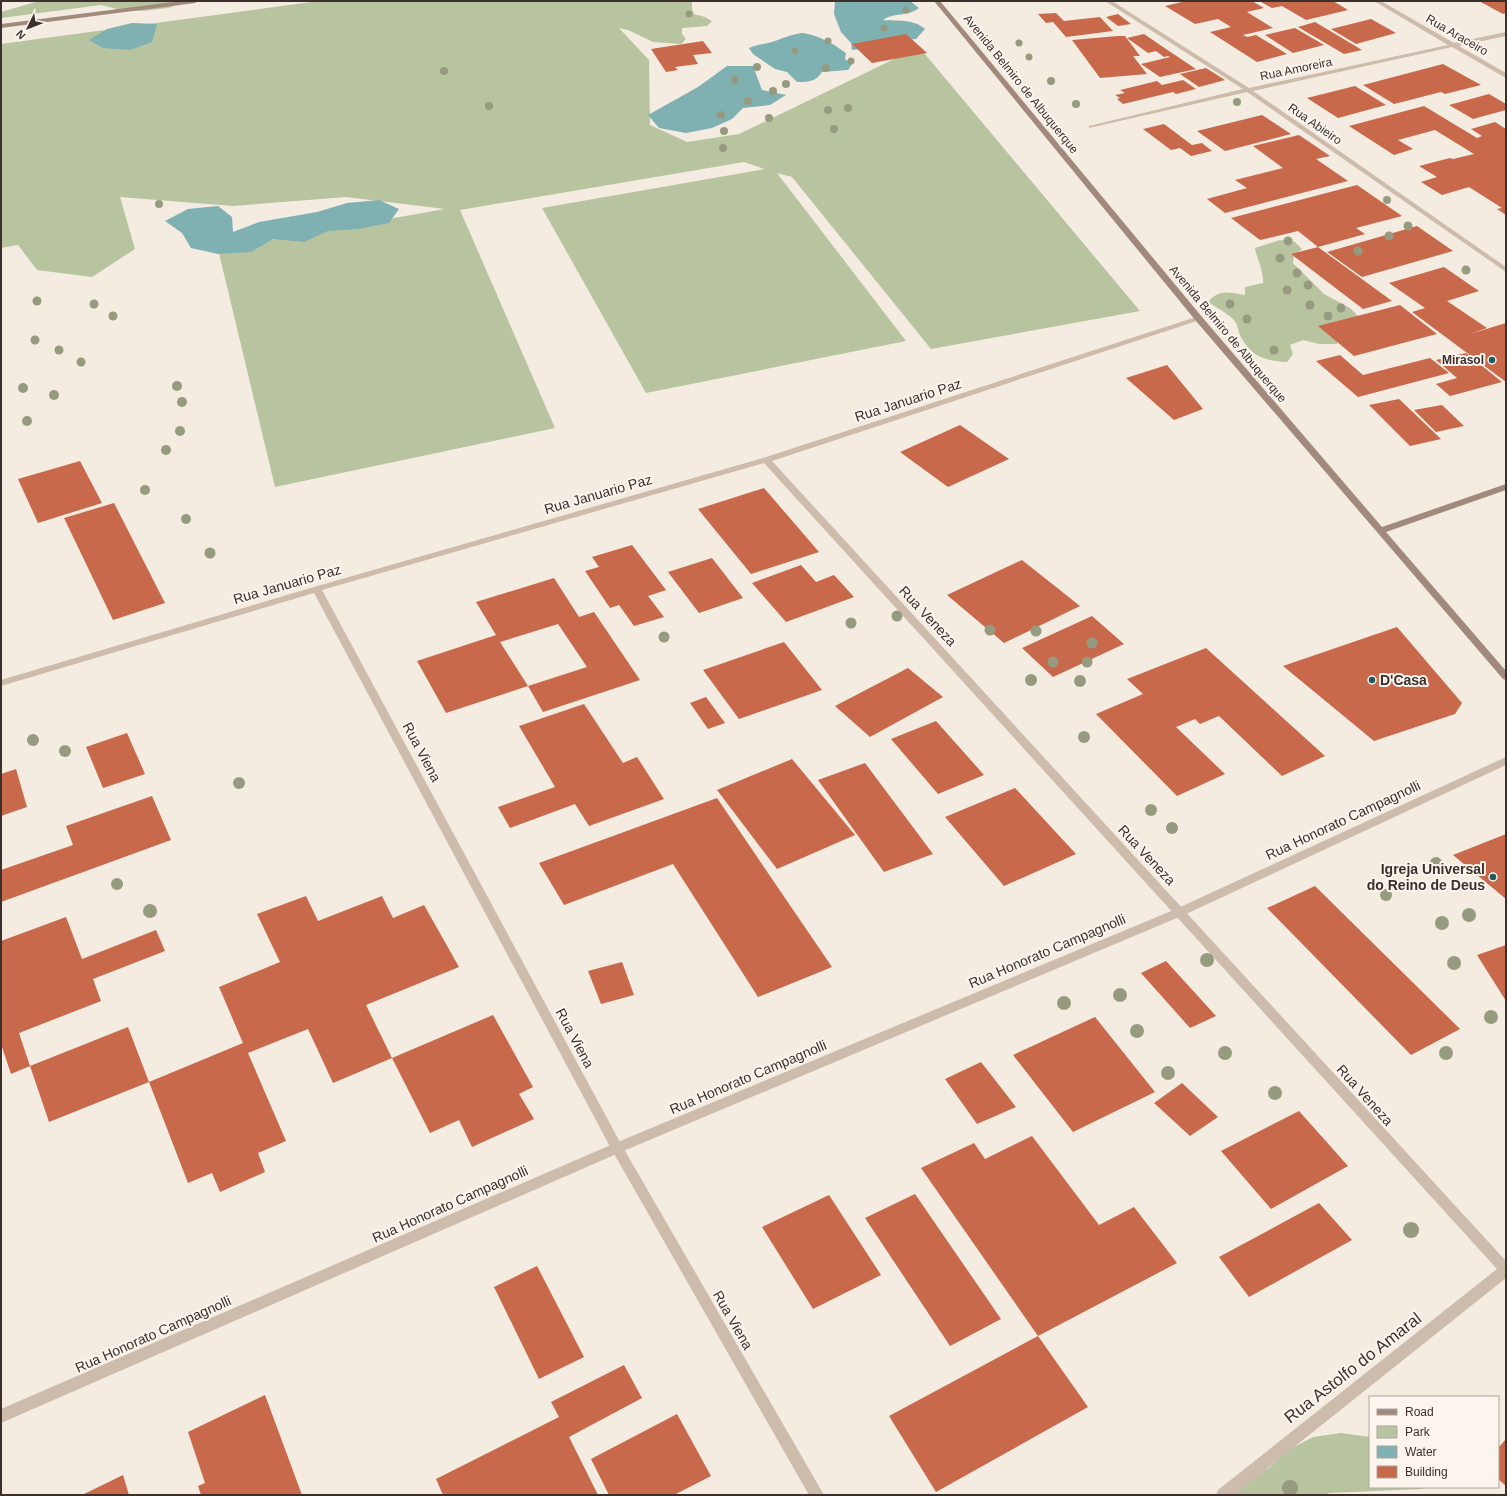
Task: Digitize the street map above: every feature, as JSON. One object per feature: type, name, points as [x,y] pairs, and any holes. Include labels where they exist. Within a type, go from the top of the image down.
[{"type":"main road","points":[[1,26],[195,1]]},
{"type":"main road","name":"Avenida Belmiro de Albuquerque","points":[[937,1],[1199,319],[1506,677]]},
{"type":"main road","points":[[1380,531],[1506,487]]},
{"type":"street","name":"Rua Abieiro","points":[[1108,1],[1248,90],[1506,270]]},
{"type":"street","name":"Rua Araceiro","points":[[1377,1],[1506,76]]},
{"type":"street","name":"Rua Amoreira","points":[[1091,127],[1248,90],[1506,34]]},
{"type":"street","name":"Rua Januario Paz","points":[[1,683],[317,588],[766,460],[1199,319]]},
{"type":"street","name":"Rua Veneza","points":[[766,460],[1506,1270]]},
{"type":"street","name":"Rua Viena","points":[[317,588],[617,1148],[817,1495]]},
{"type":"street","name":"Rua Honorato Campagnolli","points":[[1,1416],[617,1148],[1180,912],[1506,761]]},
{"type":"street","name":"Rua Astolfo do Amaral","points":[[1223,1495],[1506,1270]]},
{"type":"green space","points":[[39,1],[191,1],[168,8],[142,11],[117,9],[101,5],[1,18],[1,12]]},
{"type":"green space","points":[[319,1],[692,1],[692,9],[694,14],[712,21],[707,26],[682,28],[682,34],[686,39],[681,44],[653,42],[628,30],[619,28],[649,60],[650,125],[687,142],[739,134],[919,47],[1140,311],[931,349],[792,177],[777,173],[906,341],[646,393],[542,208],[765,169],[744,162],[460,210],[555,428],[275,487],[218,249],[445,209],[346,197],[233,206],[120,197],[135,249],[92,277],[37,270],[18,245],[1,248],[1,44]]},
{"type":"green space","points":[[1280,240],[1295,242],[1302,249],[1294,255],[1293,263],[1324,294],[1350,308],[1358,316],[1338,335],[1337,344],[1319,344],[1303,340],[1290,345],[1293,354],[1287,362],[1260,357],[1245,344],[1234,320],[1208,302],[1216,295],[1225,292],[1245,295],[1245,287],[1263,283],[1255,248]]},
{"type":"green space","points":[[1341,1433],[1369,1437],[1369,1488],[1424,1488],[1329,1493],[1326,1495],[1226,1495],[1244,1479],[1269,1468],[1288,1450],[1313,1437]]},
{"type":"water","points":[[835,1],[910,1],[919,8],[910,13],[892,16],[883,20],[911,22],[925,29],[916,39],[852,50],[851,43],[841,32],[834,14]]},
{"type":"water","points":[[132,23],[157,24],[152,42],[130,50],[103,48],[89,40],[107,29]]},
{"type":"water","points":[[803,33],[826,40],[846,53],[845,59],[852,64],[848,70],[822,72],[814,80],[797,82],[787,72],[775,69],[753,54],[749,48],[791,35]]},
{"type":"water","points":[[727,66],[753,66],[762,90],[786,95],[770,105],[743,108],[732,119],[712,128],[686,133],[659,128],[648,115],[698,87]]},
{"type":"water","points":[[379,200],[399,209],[389,223],[358,229],[328,231],[304,242],[273,239],[251,252],[218,254],[191,248],[182,233],[165,221],[188,209],[218,206],[232,217],[233,232],[259,222],[317,212],[347,203]]},
{"type":"building","points":[[1186,1],[1252,1],[1264,8],[1247,12],[1273,28],[1243,35],[1247,37],[1256,35],[1287,54],[1257,62],[1210,32],[1231,27],[1218,19],[1195,24],[1165,6]]},
{"type":"building","points":[[1333,1],[1348,10],[1306,20],[1282,6],[1272,8],[1261,2]]},
{"type":"building","points":[[1479,1],[1506,1],[1506,13],[1503,14]]},
{"type":"building","points":[[1056,13],[1064,21],[1100,17],[1113,31],[1066,37],[1053,22],[1046,23],[1038,14]]},
{"type":"building","points":[[1118,14],[1131,24],[1118,26],[1106,17]]},
{"type":"building","points":[[1371,19],[1396,33],[1356,44],[1331,29]]},
{"type":"building","points":[[1315,22],[1362,50],[1344,54],[1298,27]]},
{"type":"building","points":[[1295,28],[1324,45],[1293,53],[1265,35]]},
{"type":"building","points":[[906,34],[927,53],[872,63],[852,44]]},
{"type":"building","points":[[1144,34],[1196,69],[1160,77],[1141,64],[1170,57],[1164,57],[1156,51],[1148,53],[1127,38]]},
{"type":"building","points":[[1125,36],[1140,56],[1133,56],[1147,74],[1100,78],[1072,40]]},
{"type":"building","points":[[703,41],[712,53],[693,55],[698,64],[675,67],[678,70],[666,72],[651,49]]},
{"type":"building","points":[[1443,64],[1481,85],[1445,94],[1441,92],[1394,104],[1363,85]]},
{"type":"building","points":[[1206,68],[1225,80],[1199,87],[1180,74]]},
{"type":"building","points":[[1183,80],[1196,89],[1176,94],[1173,92],[1123,104],[1117,99],[1120,98],[1115,95],[1125,93],[1120,90],[1157,81],[1162,85]]},
{"type":"building","points":[[1355,86],[1386,105],[1338,118],[1307,98]]},
{"type":"building","points":[[1489,94],[1506,104],[1506,110],[1473,119],[1449,105]]},
{"type":"building","points":[[1424,106],[1477,138],[1482,136],[1471,129],[1495,122],[1506,129],[1506,215],[1497,209],[1502,208],[1469,187],[1442,195],[1421,182],[1437,177],[1419,166],[1450,158],[1453,159],[1474,154],[1435,130],[1398,140],[1413,149],[1394,155],[1349,126]]},
{"type":"building","points":[[1262,115],[1291,134],[1225,151],[1197,131]]},
{"type":"building","points":[[1164,124],[1192,145],[1202,143],[1212,151],[1191,156],[1180,148],[1171,150],[1143,129]]},
{"type":"building","points":[[1299,135],[1330,156],[1316,159],[1348,181],[1225,213],[1207,199],[1247,188],[1235,180],[1283,168],[1253,146]]},
{"type":"building","points":[[1357,185],[1402,216],[1356,228],[1365,234],[1318,247],[1298,231],[1260,240],[1231,218]]},
{"type":"building","points":[[1417,226],[1453,251],[1362,277],[1327,252]]},
{"type":"building","points":[[1318,247],[1392,301],[1363,309],[1291,254]]},
{"type":"building","points":[[1444,267],[1479,291],[1447,301],[1487,328],[1470,334],[1506,323],[1506,382],[1412,312],[1425,308],[1389,283]]},
{"type":"building","points":[[1400,305],[1437,334],[1354,356],[1318,326]]},
{"type":"building","points":[[1466,353],[1502,382],[1450,396],[1436,384],[1457,378],[1436,360]]},
{"type":"building","points":[[1340,355],[1363,375],[1430,358],[1449,373],[1358,397],[1316,361]]},
{"type":"building","points":[[1167,365],[1203,409],[1174,420],[1126,378]]},
{"type":"building","points":[[1399,399],[1441,439],[1410,446],[1369,405]]},
{"type":"building","points":[[1442,405],[1464,426],[1436,432],[1414,410]]},
{"type":"building","points":[[960,425],[1009,459],[948,487],[900,452]]},
{"type":"building","points":[[80,461],[102,503],[38,523],[18,479]]},
{"type":"building","points":[[764,488],[819,552],[751,574],[698,509]]},
{"type":"building","points":[[114,503],[165,603],[113,620],[64,518]]},
{"type":"building","points":[[632,545],[666,590],[648,596],[664,617],[634,626],[619,605],[610,608],[585,571],[599,567],[592,557]]},
{"type":"building","points":[[712,558],[743,598],[699,613],[668,572]]},
{"type":"building","points":[[1022,560],[1080,606],[1004,643],[947,595]]},
{"type":"building","points":[[801,565],[816,582],[834,575],[854,597],[786,622],[752,583]]},
{"type":"building","points":[[554,578],[579,617],[594,612],[640,680],[543,712],[528,686],[446,713],[417,661],[496,635],[476,602]],"holes":[[[558,624],[587,667],[528,686],[500,642]]]},
{"type":"building","points":[[1092,616],[1124,644],[1053,677],[1022,648]]},
{"type":"building","name":"D'Casa","points":[[1397,627],[1462,703],[1455,714],[1374,741],[1283,666]]},
{"type":"building","points":[[784,642],[822,690],[739,719],[703,670]]},
{"type":"building","points":[[1206,648],[1325,756],[1282,776],[1219,716],[1200,724],[1195,719],[1176,727],[1225,774],[1177,796],[1096,714],[1143,694],[1127,679]]},
{"type":"building","points":[[908,668],[943,697],[870,737],[835,706]]},
{"type":"building","points":[[706,697],[725,723],[708,729],[690,703]]},
{"type":"building","points":[[584,704],[623,763],[637,757],[664,799],[589,826],[575,804],[510,828],[498,807],[555,787],[519,726]]},
{"type":"building","points":[[936,721],[984,775],[938,794],[891,739]]},
{"type":"building","points":[[127,733],[145,774],[103,788],[86,747]]},
{"type":"building","points":[[792,759],[855,835],[777,869],[717,790]]},
{"type":"building","points":[[865,763],[933,854],[884,872],[818,780]]},
{"type":"building","points":[[16,769],[27,807],[1,816],[1,774]]},
{"type":"building","points":[[1015,788],[1076,854],[1004,886],[945,817]]},
{"type":"building","points":[[152,796],[171,840],[1,902],[1,870],[73,845],[66,826]]},
{"type":"building","points":[[717,798],[832,967],[758,997],[673,864],[564,905],[539,863]]},
{"type":"building","name":"Igreja Universal do Reino de Deus","points":[[1506,834],[1506,899],[1453,855]]},
{"type":"building","points":[[1315,886],[1460,1029],[1411,1055],[1267,908]]},
{"type":"building","points":[[306,896],[318,921],[382,896],[393,918],[424,905],[459,967],[366,1005],[392,1058],[333,1083],[308,1029],[248,1053],[286,1141],[258,1153],[265,1172],[220,1192],[212,1173],[188,1183],[149,1082],[243,1043],[219,987],[280,962],[257,914]]},
{"type":"building","points":[[66,917],[82,959],[156,930],[165,951],[93,979],[101,1001],[19,1033],[30,1066],[11,1074],[1,1044],[1,941]]},
{"type":"building","points":[[1506,945],[1506,1001],[1477,955]]},
{"type":"building","points":[[1166,961],[1216,1016],[1190,1028],[1141,973]]},
{"type":"building","points":[[622,962],[634,995],[601,1004],[588,971]]},
{"type":"building","points":[[493,1015],[533,1087],[519,1094],[534,1119],[472,1147],[459,1120],[430,1133],[392,1058]]},
{"type":"building","points":[[1095,1017],[1155,1092],[1073,1132],[1013,1055]]},
{"type":"building","points":[[128,1027],[149,1082],[49,1122],[30,1066]]},
{"type":"building","points":[[981,1062],[1016,1107],[977,1124],[945,1079]]},
{"type":"building","points":[[1182,1083],[1218,1117],[1190,1136],[1154,1103]]},
{"type":"building","points":[[1299,1111],[1348,1166],[1271,1209],[1221,1151]]},
{"type":"building","points":[[1032,1136],[1099,1225],[1134,1207],[1177,1263],[1038,1336],[921,1168],[974,1143],[985,1159]]},
{"type":"building","points":[[915,1194],[1001,1319],[950,1346],[865,1218]]},
{"type":"building","points":[[829,1195],[881,1275],[813,1309],[762,1227]]},
{"type":"building","points":[[1319,1203],[1352,1240],[1249,1297],[1219,1257]]},
{"type":"building","points":[[537,1266],[584,1357],[539,1379],[494,1287]]},
{"type":"building","points":[[1038,1336],[1088,1407],[936,1492],[889,1416]]},
{"type":"building","points":[[624,1365],[642,1398],[569,1437],[598,1495],[443,1495],[436,1479],[559,1417],[551,1402]]},
{"type":"building","points":[[265,1395],[302,1495],[201,1495],[198,1486],[205,1483],[188,1432]]},
{"type":"building","points":[[677,1414],[711,1476],[674,1495],[609,1495],[591,1459]]},
{"type":"building","points":[[1506,1439],[1506,1486],[1499,1480],[1499,1447]]},
{"type":"building","points":[[123,1475],[129,1495],[82,1495]]},
{"type":"place","name":"Mirasol","points":[[1492,360]]},
{"type":"place","name":"D'Casa","points":[[1372,680]]},
{"type":"place","name":"Igreja Universal do Reino de Deus","points":[[1493,877]]}]
